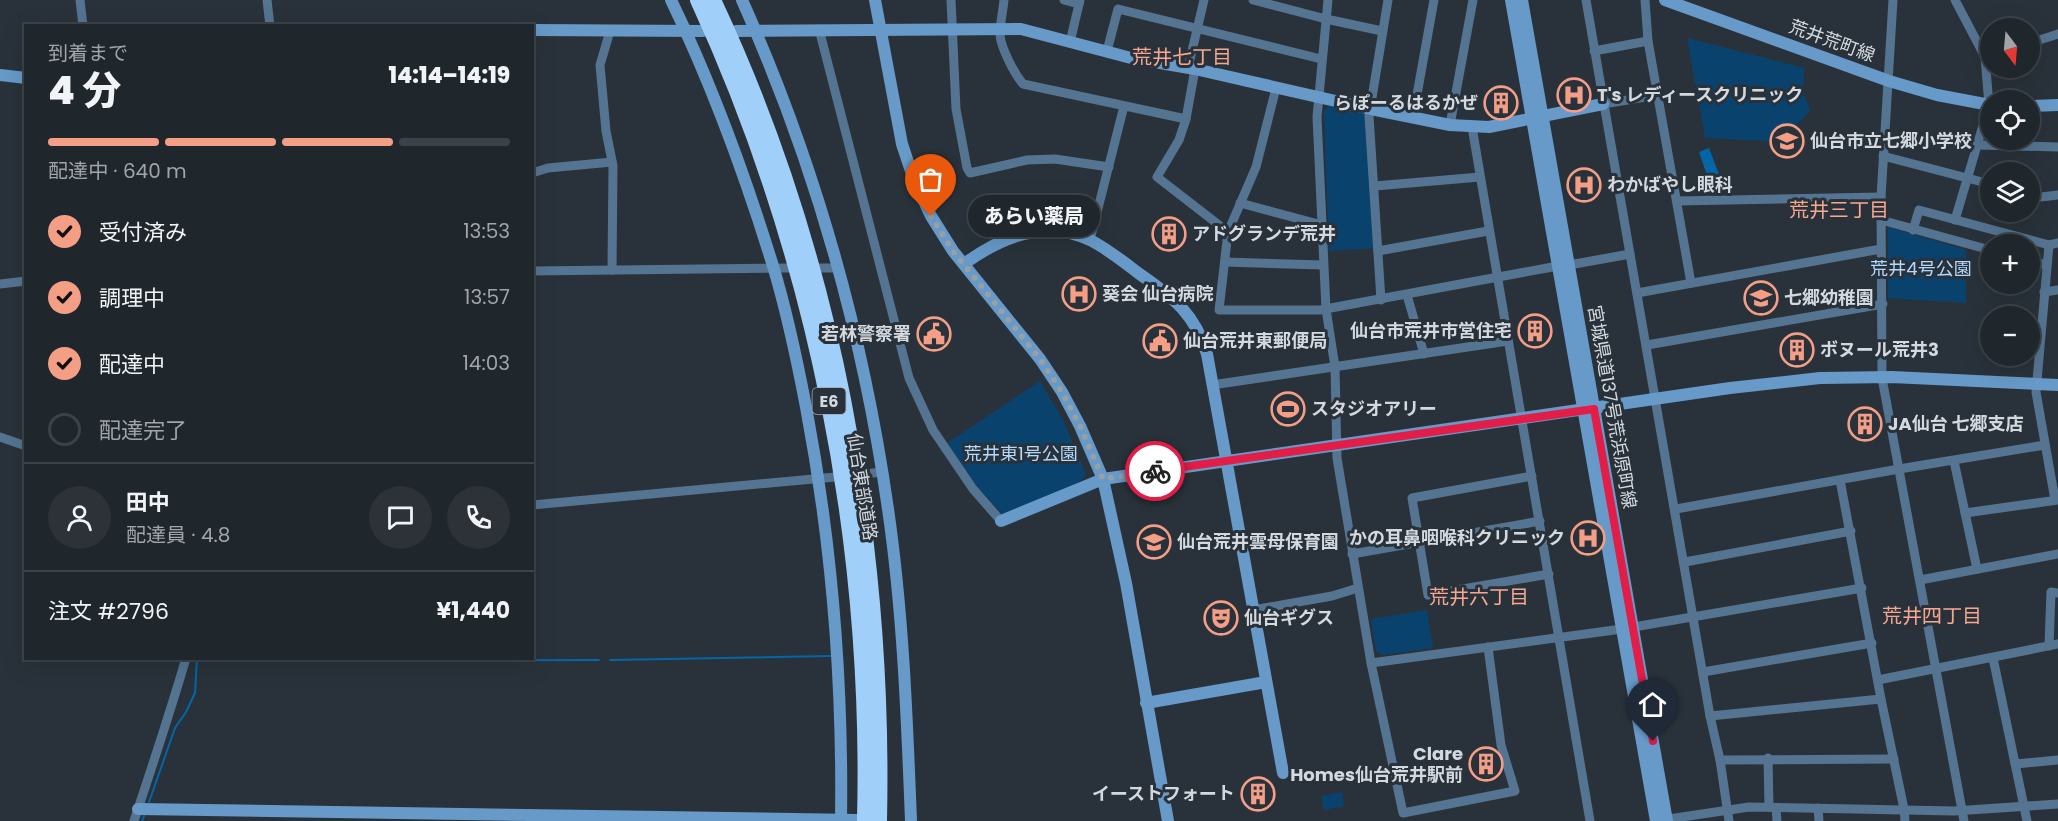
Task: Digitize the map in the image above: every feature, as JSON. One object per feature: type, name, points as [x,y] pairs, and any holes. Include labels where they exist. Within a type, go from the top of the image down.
[{"type":"highway","name":"仙台東部道路","points":[[698,0],[743,107],[772,189],[800,281],[829,403],[847,506],[859,610],[864,717],[861,820]]},
{"type":"highway","name":"仙台東部道路","points":[[713,0],[746,75],[780,165],[812,267],[831,342],[861,503],[873,608],[878,716],[879,821]]},
{"type":"highway","points":[[878,716],[886,821]]},
{"type":"street","points":[[80,0],[83,24]]},
{"type":"street","points":[[267,0],[270,24]]},
{"type":"street","points":[[671,0],[730,139],[773,267],[796,356],[819,479],[836,623],[841,820]]},
{"type":"street","points":[[742,0],[756,30],[801,150],[837,268],[867,392],[888,510],[899,617],[911,821]]},
{"type":"street","points":[[875,0],[902,144],[908,165],[931,216],[964,264],[1027,342],[1062,392],[1103,479],[1126,583],[1168,821]]},
{"type":"street","points":[[951,0],[956,108],[967,168],[970,173],[1028,160],[1055,159],[1110,167]]},
{"type":"street","points":[[1004,0],[1001,40],[1016,76],[1023,84],[1186,119]]},
{"type":"street","points":[[1064,0],[1079,2],[1070,42]]},
{"type":"street","points":[[1204,0],[1197,29],[1186,119],[1179,140],[1157,177],[1228,232]]},
{"type":"street","points":[[1253,0],[1382,31]]},
{"type":"street","points":[[1328,0],[1317,117],[1326,309],[1335,367],[1337,458],[1371,663],[1403,813],[1515,791],[1501,745],[1488,647]]},
{"type":"street","points":[[1382,300],[1370,127],[1388,0]]},
{"type":"street","points":[[1413,117],[1434,0]]},
{"type":"street","points":[[1450,125],[1473,0]]},
{"type":"street","name":"宮城県道137号荒浜原町線","points":[[1511,0],[1537,117],[1660,821]]},
{"type":"street","name":"宮城県道137号荒浜原町線","points":[[1522,0],[1537,117]]},
{"type":"street","points":[[1586,0],[1729,821]]},
{"type":"street","points":[[1645,0],[1648,41],[1691,283]]},
{"type":"street","name":"荒井荒町線","points":[[1665,0],[1889,81],[1937,95],[1980,103]]},
{"type":"street","points":[[1893,0],[1881,197],[1882,378],[1964,821]]},
{"type":"street","points":[[1955,0],[1980,42]]},
{"type":"street","points":[[1107,51],[1118,9],[1321,59]]},
{"type":"street","points":[[819,29],[909,378],[933,430],[973,489],[1001,521],[1103,479],[1589,410],[1656,398],[1820,378],[1882,378],[2058,385]]},
{"type":"street","points":[[736,31],[1020,29],[1131,58],[1450,125],[1472,127],[1489,127],[1658,94]]},
{"type":"street","points":[[534,30],[703,31]]},
{"type":"street","points":[[610,31],[600,65],[606,132],[612,162],[612,270]]},
{"type":"street","points":[[2040,40],[2058,34]]},
{"type":"street","points":[[1594,51],[1648,41]]},
{"type":"street","points":[[0,75],[24,78]]},
{"type":"street","points":[[1276,88],[1256,167],[1228,232],[1219,310],[1326,309],[1630,254]]},
{"type":"street","points":[[2040,106],[2058,105]]},
{"type":"street","points":[[1090,240],[1124,106]]},
{"type":"street","points":[[1472,127],[1590,821]]},
{"type":"street","points":[[1955,220],[1980,136]]},
{"type":"street","points":[[1977,145],[2058,147]]},
{"type":"street","points":[[1883,156],[1980,181]]},
{"type":"street","points":[[534,172],[549,168],[612,162]]},
{"type":"street","points":[[1375,186],[1480,177]]},
{"type":"street","points":[[2040,197],[2058,195]]},
{"type":"street","points":[[1678,201],[1881,197]]},
{"type":"street","points":[[1240,203],[1322,225]]},
{"type":"street","points":[[1913,230],[1919,210],[2054,244],[2047,265],[2037,384],[2045,445],[2056,500],[1965,513]]},
{"type":"street","points":[[1881,220],[1980,247]]},
{"type":"street","points":[[1378,251],[1488,231]]},
{"type":"street","points":[[964,264],[998,242],[1024,233],[1061,232],[1090,240],[1158,286],[1185,309],[1203,339],[1283,773]]},
{"type":"street","points":[[1637,292],[1881,249]]},
{"type":"street","points":[[1225,262],[1323,265]]},
{"type":"street","points":[[2040,263],[2047,265]]},
{"type":"street","points":[[534,271],[788,268]]},
{"type":"street","points":[[820,268],[837,268]]},
{"type":"street","points":[[0,284],[24,281]]},
{"type":"street","points":[[2044,292],[2058,290]]},
{"type":"street","points":[[1407,295],[1424,354]]},
{"type":"street","points":[[1647,345],[1883,304]]},
{"type":"street","points":[[1212,385],[1508,341]]},
{"type":"street","points":[[0,437],[24,445]]},
{"type":"street","points":[[1676,509],[2045,445]]},
{"type":"street","points":[[1954,461],[1977,569]]},
{"type":"street","points":[[865,474],[882,472]]},
{"type":"street","points":[[1532,476],[1412,498],[1419,543],[1428,594],[1549,574]]},
{"type":"street","points":[[534,505],[835,477]]},
{"type":"street","points":[[1840,480],[1905,821]]},
{"type":"street","points":[[1352,554],[1540,521]]},
{"type":"street","points":[[1685,562],[1851,531]]},
{"type":"street","points":[[1920,580],[2058,554]]},
{"type":"street","points":[[1253,610],[1332,596],[1358,588]]},
{"type":"street","points":[[1371,663],[1627,628],[1862,588]]},
{"type":"street","points":[[1878,680],[2054,645],[2051,592],[2058,592]]},
{"type":"street","points":[[1703,672],[1872,643]]},
{"type":"street","points":[[1993,658],[2027,821]]},
{"type":"street","points":[[185,660],[174,694],[169,720],[136,815],[861,820]]},
{"type":"street","points":[[1146,703],[1266,681]]},
{"type":"street","points":[[1710,716],[1881,699]]},
{"type":"street","points":[[1768,758],[1772,808],[1777,821]]},
{"type":"street","points":[[1720,759],[1894,759]]},
{"type":"street","points":[[2015,764],[2058,760]]},
{"type":"street","points":[[1660,821],[1727,809],[1962,810],[2058,804]]},
{"type":"street","points":[[1818,808],[1819,821]]},
{"type":"green space","points":[[1687,38],[1804,68],[1803,91],[1810,111],[1798,123],[1790,142],[1705,138]]},
{"type":"green space","points":[[1328,106],[1364,113],[1367,117],[1377,248],[1329,251],[1324,112]]},
{"type":"green space","name":"荒井4号公園","points":[[1888,227],[1966,250],[1966,303],[1888,298]]},
{"type":"green space","name":"荒井東1号公園","points":[[1040,381],[1064,422],[1086,474],[1073,486],[1050,497],[1007,515],[1002,514],[978,488],[947,443]]},
{"type":"green space","points":[[1427,610],[1433,648],[1382,655],[1376,651],[1371,619]]},
{"type":"green space","points":[[1342,792],[1344,806],[1324,810],[1321,796]]},
{"type":"shaded area","points":[[1709,148],[1720,177],[1709,181],[1699,152]]},
{"type":"waterway","points":[[610,660],[830,656]]},
{"type":"waterway","points":[[149,802],[175,728],[195,693],[197,660]]},
{"type":"waterway","points":[[197,661],[599,660]]},
{"type":"waterway","points":[[142,821],[144,816]]},
{"type":"way so far","points":[[931,216],[953,251],[1007,316],[1062,392],[1103,479],[1155,471]]},
{"type":"place","name":"T's レディースクリニック","points":[[1574,95]]},
{"type":"place","name":"らぽーるはるかぜ","points":[[1501,103]]},
{"type":"place","name":"仙台市立七郷小学校","points":[[1787,141]]},
{"type":"place","name":"わかばやし眼科","points":[[1584,185]]},
{"type":"place","name":"あらい薬局","points":[[931,216]]},
{"type":"place","name":"アドグランデ荒井","points":[[1169,234]]},
{"type":"place","name":"葵会 仙台病院","points":[[1079,294]]},
{"type":"place","name":"七郷幼稚園","points":[[1761,298]]},
{"type":"place","name":"仙台市荒井市営住宅","points":[[1535,331]]},
{"type":"place","name":"若林警察署","points":[[934,334]]},
{"type":"place","name":"仙台荒井東郵便局","points":[[1160,341]]},
{"type":"place","name":"ボヌール荒井3","points":[[1797,350]]},
{"type":"place","name":"スタジオアリー","points":[[1288,409]]},
{"type":"place","name":"JA仙台 七郷支店","points":[[1865,424]]},
{"type":"place","name":"かの耳鼻咽喉科クリニック","points":[[1588,538]]},
{"type":"place","name":"仙台荒井雲母保育園","points":[[1154,542]]},
{"type":"place","name":"仙台ギグス","points":[[1221,618]]},
{"type":"place","name":"Clare Homes仙台荒井駅前","points":[[1486,764]]},
{"type":"place","name":"イーストフォート","points":[[1258,794]]},
{"type":"district","name":"荒井七丁目","points":[[1182,57]]},
{"type":"district","name":"荒井三丁目","points":[[1839,210]]},
{"type":"district","name":"荒井六丁目","points":[[1479,597]]},
{"type":"district","name":"荒井四丁目","points":[[1932,616]]},
{"type":"route","points":[[1155,471],[1594,409],[1653,741]]}]
